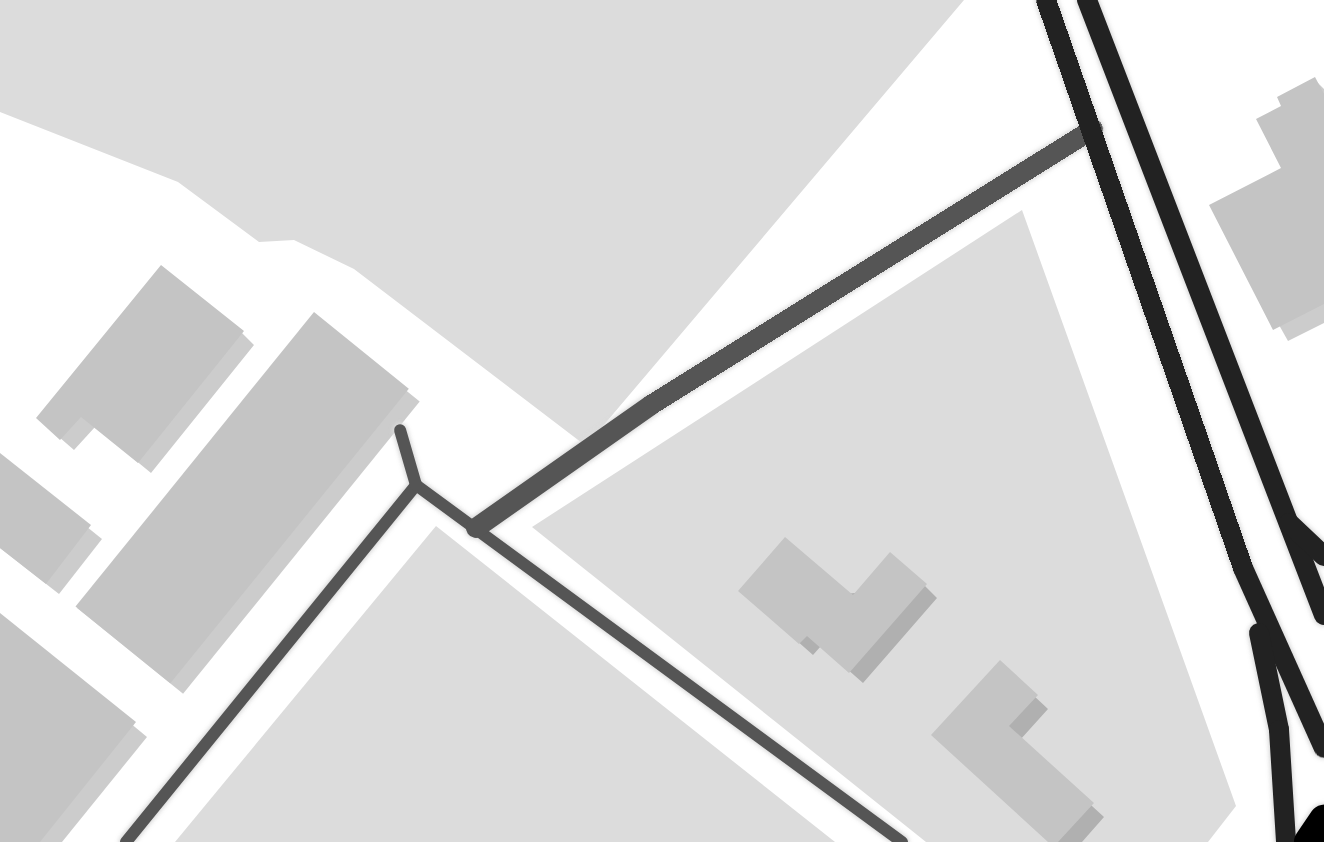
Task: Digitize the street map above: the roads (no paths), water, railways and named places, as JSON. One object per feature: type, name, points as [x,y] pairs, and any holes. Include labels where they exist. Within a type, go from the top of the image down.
[{"type":"highway","points":[[1309,842],[1324,820]]},
{"type":"main road","points":[[1046,0],[1242,568],[1324,748]]},
{"type":"main road","points":[[1088,0],[1283,516],[1324,614]]},
{"type":"main road","points":[[1283,516],[1324,556]]},
{"type":"main road","points":[[1242,568],[1279,730],[1286,842]]},
{"type":"street","points":[[476,528],[650,405],[1093,129]]},
{"type":"lane","points":[[400,430],[416,484],[902,842]]},
{"type":"lane","points":[[126,842],[416,484]]}]
